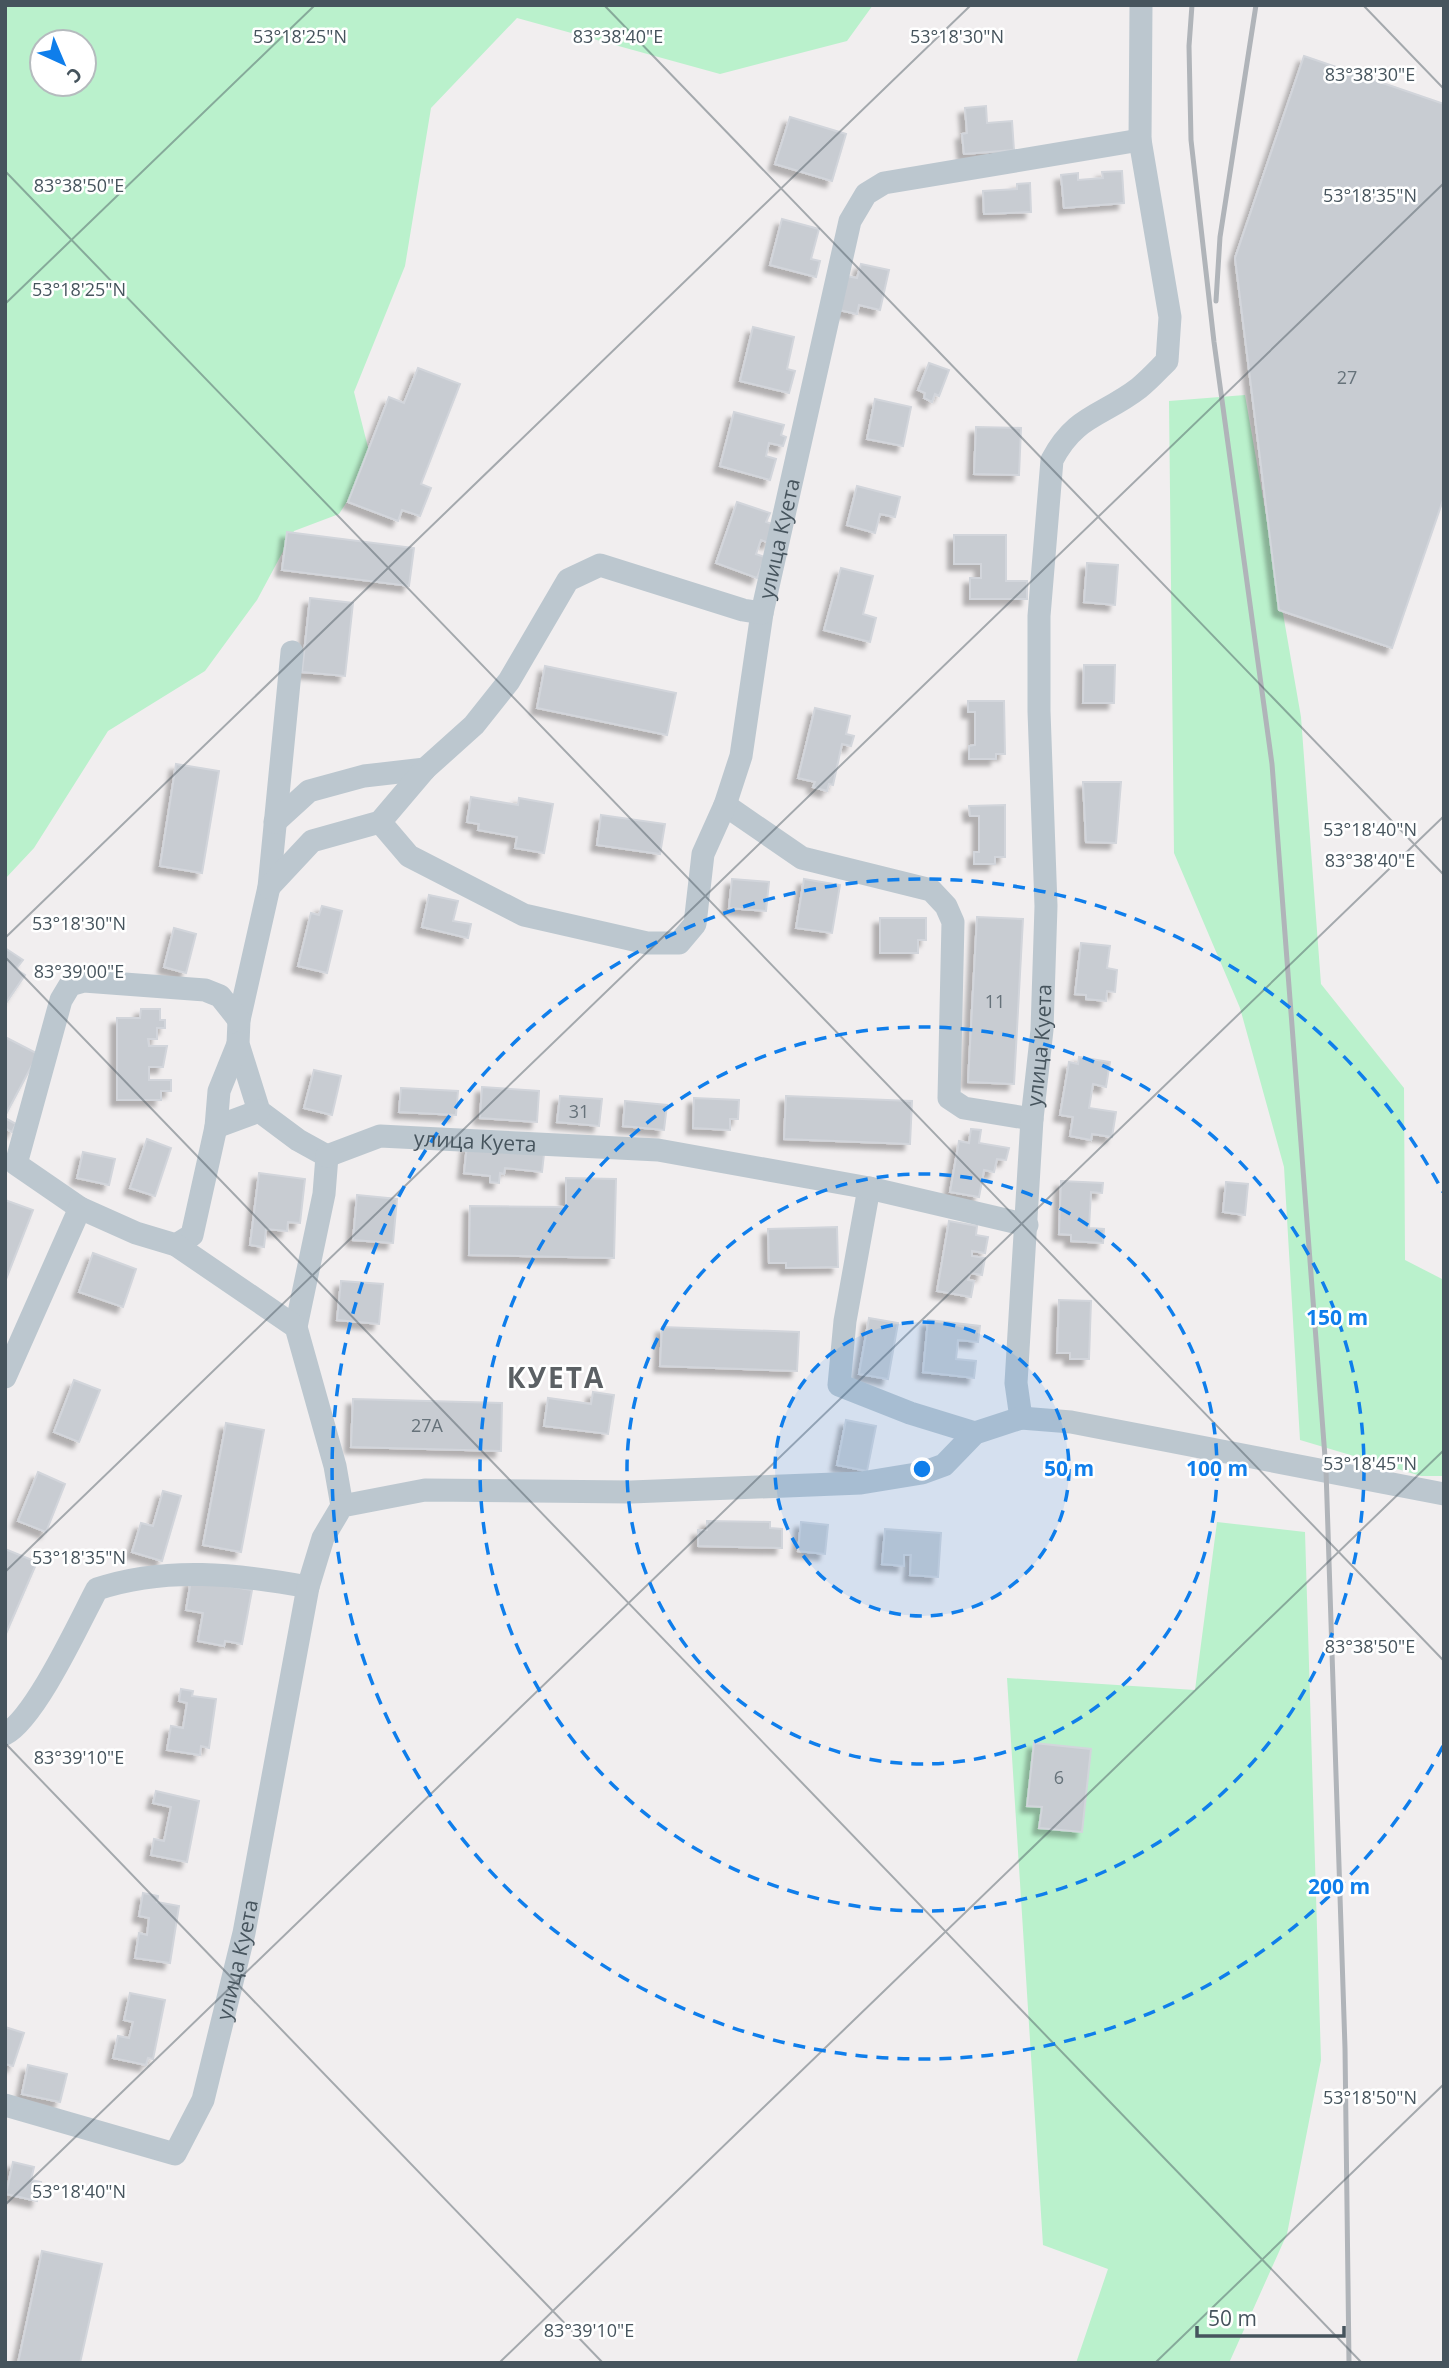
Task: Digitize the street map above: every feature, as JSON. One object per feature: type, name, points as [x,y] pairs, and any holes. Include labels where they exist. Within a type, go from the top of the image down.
[{"type":"street","name":"улица Куета","points":[[1021,1419],[1016,1384],[1032,1119],[1042,1030],[1046,906],[1039,711],[1040,616],[1052,460],[1062,441],[1074,427],[1139,388],[1167,361],[1170,317],[1140,140],[1141,5]]},
{"type":"street","name":"улица Куета","points":[[380,822],[425,769],[474,725],[509,681],[568,580],[600,565],[743,610],[762,613],[849,221],[866,194],[884,183],[1140,140]]},
{"type":"street","points":[[269,887],[312,841],[380,822],[409,856],[524,915],[648,943],[679,943],[695,924],[703,854],[725,805],[741,756],[762,613]]},
{"type":"street","points":[[176,1245],[192,1235],[216,1127],[219,1091],[238,1044],[239,1020],[269,887],[292,652]]},
{"type":"street","points":[[275,822],[309,791],[364,776],[425,769]]},
{"type":"street","points":[[725,805],[802,858],[931,890],[946,906],[953,922],[949,1098],[964,1108],[1032,1119]]},
{"type":"street","points":[[239,1020],[220,996],[205,990],[84,981],[70,985],[61,1000],[32,1115],[16,1164],[80,1208],[136,1233],[176,1245],[296,1327]]},
{"type":"street","points":[[238,1044],[259,1111],[298,1140],[327,1156],[324,1194],[296,1327],[335,1466],[342,1506],[425,1490],[631,1492],[861,1483],[922,1473],[944,1465],[975,1433],[1021,1419],[1071,1422],[1444,1494]]},
{"type":"street","points":[[216,1127],[259,1111]]},
{"type":"street","name":"улица Куета","points":[[327,1156],[380,1136],[658,1150],[869,1188],[1027,1225]]},
{"type":"street","points":[[869,1188],[845,1321],[839,1385],[910,1413],[975,1433]]},
{"type":"street","points":[[5,1377],[80,1208]]},
{"type":"street","name":"улица Куета","points":[[5,2105],[176,2154],[203,2100],[244,1933],[308,1587],[323,1538],[342,1506]]},
{"type":"street","points":[[5,1734],[15,1729],[42,1690],[97,1589],[131,1578],[189,1574],[261,1578],[308,1587]]},
{"type":"green space","points":[[5,5],[873,5],[847,41],[720,74],[517,18],[431,108],[405,266],[354,392],[372,463],[339,514],[294,531],[257,600],[205,671],[108,731],[34,848],[5,879]]},
{"type":"green space","points":[[1245,395],[1301,717],[1321,984],[1404,1088],[1405,1260],[1444,1280],[1444,1476],[1421,1476],[1300,1440],[1284,1167],[1240,1008],[1174,853],[1169,401]]},
{"type":"green space","points":[[1217,1522],[1305,1532],[1321,2060],[1287,2234],[1229,2363],[1076,2363],[1108,2269],[1043,2245],[1007,1678],[1195,1690]]},
{"type":"building","points":[[1304,56],[1444,104],[1444,497],[1392,648],[1279,610],[1235,258]]},
{"type":"building","points":[[986,106],[987,123],[1012,121],[1014,150],[964,154],[962,134],[967,133],[965,108]]},
{"type":"building","points":[[790,117],[846,134],[832,181],[775,164]]},
{"type":"building","points":[[1122,171],[1124,203],[1064,208],[1061,175],[1078,173],[1078,180],[1103,178],[1102,172]]},
{"type":"building","points":[[1030,183],[1031,212],[984,214],[983,191],[1017,189],[1017,184]]},
{"type":"building","points":[[782,219],[819,229],[811,259],[820,261],[816,277],[770,265]]},
{"type":"building","points":[[861,264],[889,270],[880,310],[859,305],[857,314],[839,310],[847,276],[857,278]]},
{"type":"building","points":[[753,327],[794,337],[787,369],[795,371],[789,393],[740,381]]},
{"type":"building","points":[[929,363],[949,370],[939,396],[935,394],[932,402],[924,398],[925,393],[918,390]]},
{"type":"building","points":[[418,368],[460,384],[421,484],[431,488],[420,516],[402,510],[398,521],[348,502],[389,397],[404,403]]},
{"type":"building","points":[[875,399],[911,407],[903,446],[867,439]]},
{"type":"building","points":[[734,412],[784,425],[781,435],[786,437],[783,446],[769,443],[766,456],[776,459],[770,480],[720,466]]},
{"type":"building","points":[[976,427],[1021,428],[1019,475],[974,474]]},
{"type":"building","points":[[857,486],[900,497],[895,517],[880,514],[875,533],[847,525]]},
{"type":"building","points":[[737,502],[770,513],[766,522],[775,525],[769,543],[761,540],[756,554],[765,557],[757,578],[716,563]]},
{"type":"building","points":[[287,532],[414,548],[409,586],[282,570]]},
{"type":"building","points":[[954,535],[1006,535],[1006,581],[1027,581],[1027,599],[970,599],[970,578],[981,578],[981,564],[954,564]]},
{"type":"building","points":[[1087,563],[1118,565],[1115,605],[1084,602]]},
{"type":"building","points":[[841,568],[873,576],[863,614],[876,618],[870,642],[824,630]]},
{"type":"building","points":[[310,598],[353,603],[345,676],[302,672]]},
{"type":"building","points":[[1084,665],[1115,665],[1114,703],[1083,703]]},
{"type":"building","points":[[545,666],[676,693],[667,735],[537,708]]},
{"type":"building","points":[[968,701],[1004,701],[1005,754],[996,754],[996,759],[969,759],[969,746],[975,745],[975,712],[968,712]]},
{"type":"building","points":[[815,708],[850,716],[846,734],[854,736],[851,746],[842,744],[833,785],[829,784],[827,791],[813,787],[815,782],[798,778]]},
{"type":"building","points":[[176,764],[219,771],[202,873],[160,866]]},
{"type":"building","points":[[1083,782],[1121,782],[1116,843],[1086,842]]},
{"type":"building","points":[[471,797],[518,805],[519,798],[553,804],[544,853],[515,848],[517,837],[478,830],[479,824],[467,822]]},
{"type":"building","points":[[1005,805],[1005,857],[995,857],[995,864],[974,864],[974,852],[979,852],[979,816],[970,816],[969,806]]},
{"type":"building","points":[[601,815],[665,824],[660,854],[597,845]]},
{"type":"building","points":[[732,879],[769,882],[766,911],[729,908]]},
{"type":"building","points":[[804,879],[840,885],[832,933],[796,928]]},
{"type":"building","points":[[429,895],[458,901],[453,921],[471,924],[468,938],[422,927]]},
{"type":"building","points":[[322,906],[342,911],[327,973],[298,966],[311,913],[319,915]]},
{"type":"building","points":[[977,917],[1023,919],[1014,1084],[968,1082]]},
{"type":"building","points":[[880,918],[926,918],[926,940],[918,940],[918,953],[880,953]]},
{"type":"building","points":[[174,928],[196,934],[186,973],[164,967]]},
{"type":"building","points":[[1081,943],[1110,946],[1107,968],[1117,970],[1115,992],[1107,991],[1106,1001],[1086,999],[1086,995],[1075,994]]},
{"type":"building","points":[[5,948],[23,960],[16,969],[25,975],[6,1003]]},
{"type":"building","points":[[141,1009],[160,1009],[160,1020],[165,1020],[165,1028],[157,1028],[157,1039],[148,1039],[149,1046],[167,1046],[163,1067],[149,1067],[149,1080],[171,1080],[171,1091],[161,1091],[161,1100],[117,1100],[117,1018],[140,1018]]},
{"type":"building","points":[[5,1037],[38,1054],[5,1116]]},
{"type":"building","points":[[1079,1057],[1110,1062],[1106,1087],[1093,1084],[1089,1108],[1116,1112],[1112,1137],[1092,1134],[1091,1140],[1070,1136],[1073,1117],[1060,1115],[1069,1062],[1078,1064]]},
{"type":"building","points":[[314,1070],[341,1076],[332,1115],[304,1108]]},
{"type":"building","points":[[482,1087],[539,1091],[537,1122],[480,1118]]},
{"type":"building","points":[[401,1088],[458,1091],[456,1115],[399,1112]]},
{"type":"building","points":[[560,1096],[602,1099],[599,1126],[557,1122]]},
{"type":"building","points":[[786,1096],[912,1101],[910,1144],[784,1139]]},
{"type":"building","points":[[694,1098],[739,1100],[738,1119],[730,1119],[730,1130],[693,1128]]},
{"type":"building","points":[[625,1101],[667,1105],[664,1130],[623,1126]]},
{"type":"building","points":[[5,1118],[16,1124],[12,1132],[5,1128]]},
{"type":"building","points":[[971,1129],[981,1130],[979,1143],[1009,1148],[1006,1160],[997,1159],[994,1172],[984,1170],[979,1197],[950,1192],[959,1141],[969,1143]]},
{"type":"building","points":[[147,1139],[171,1148],[155,1196],[130,1188]]},
{"type":"building","points":[[467,1145],[544,1154],[542,1172],[505,1168],[504,1174],[500,1173],[499,1183],[490,1182],[490,1176],[464,1173]]},
{"type":"building","points":[[83,1152],[115,1159],[109,1185],[77,1178]]},
{"type":"building","points":[[259,1173],[305,1179],[300,1223],[288,1222],[287,1231],[266,1229],[264,1247],[250,1245]]},
{"type":"building","points":[[566,1178],[616,1179],[614,1258],[469,1255],[470,1206],[566,1207]]},
{"type":"building","points":[[1061,1181],[1103,1183],[1102,1193],[1091,1192],[1089,1228],[1104,1229],[1103,1243],[1071,1241],[1071,1235],[1059,1234]]},
{"type":"building","points":[[1226,1182],[1248,1184],[1245,1215],[1223,1212]]},
{"type":"building","points":[[357,1195],[397,1199],[393,1243],[353,1240]]},
{"type":"building","points":[[5,1200],[33,1210],[5,1282]]},
{"type":"building","points":[[949,1221],[977,1226],[976,1235],[988,1237],[985,1253],[972,1251],[972,1256],[985,1258],[982,1275],[970,1273],[968,1280],[974,1281],[971,1297],[937,1291]]},
{"type":"building","points":[[837,1227],[838,1267],[786,1268],[786,1263],[769,1263],[768,1229]]},
{"type":"building","points":[[93,1253],[136,1269],[123,1307],[79,1292]]},
{"type":"building","points":[[341,1281],[383,1284],[379,1324],[337,1320]]},
{"type":"building","points":[[1059,1300],[1091,1301],[1089,1359],[1070,1359],[1070,1353],[1057,1353]]},
{"type":"building","points":[[869,1318],[898,1323],[888,1379],[859,1374]]},
{"type":"building","points":[[928,1320],[980,1326],[978,1342],[958,1340],[956,1359],[976,1361],[974,1378],[923,1372]]},
{"type":"building","points":[[662,1327],[799,1332],[797,1371],[660,1366]]},
{"type":"building","points":[[74,1380],[100,1390],[79,1442],[54,1432]]},
{"type":"building","points":[[593,1392],[614,1395],[608,1434],[544,1426],[548,1398],[591,1404]]},
{"type":"building","points":[[353,1399],[502,1403],[501,1451],[351,1447]]},
{"type":"building","points":[[846,1420],[876,1426],[867,1471],[837,1465]]},
{"type":"building","points":[[226,1423],[264,1430],[241,1552],[203,1545]]},
{"type":"building","points":[[38,1472],[65,1484],[46,1532],[18,1521]]},
{"type":"building","points":[[163,1491],[181,1496],[162,1561],[132,1552],[141,1523],[153,1526]]},
{"type":"building","points":[[707,1521],[770,1522],[770,1528],[782,1529],[782,1548],[698,1546],[698,1530],[707,1530]]},
{"type":"building","points":[[801,1522],[828,1525],[825,1554],[798,1551]]},
{"type":"building","points":[[885,1529],[941,1533],[938,1577],[910,1575],[911,1555],[904,1555],[904,1566],[882,1564]]},
{"type":"building","points":[[5,1549],[37,1562],[5,1636]]},
{"type":"building","points":[[191,1580],[252,1590],[242,1644],[225,1641],[224,1646],[198,1641],[203,1613],[186,1610]]},
{"type":"building","points":[[181,1689],[193,1691],[192,1696],[216,1699],[209,1748],[201,1746],[200,1755],[167,1750],[171,1726],[183,1728],[187,1703],[179,1701]]},
{"type":"building","points":[[1034,1743],[1091,1749],[1082,1832],[1039,1828],[1042,1807],[1027,1806]]},
{"type":"building","points":[[156,1791],[199,1801],[187,1862],[151,1855],[154,1839],[164,1841],[171,1807],[153,1803]]},
{"type":"building","points":[[143,1893],[158,1896],[157,1902],[179,1906],[170,1963],[135,1958],[139,1933],[147,1935],[149,1918],[139,1916]]},
{"type":"building","points":[[130,1993],[165,2000],[153,2059],[148,2058],[146,2065],[113,2058],[118,2036],[129,2038],[133,2022],[124,2020]]},
{"type":"building","points":[[5,2027],[24,2033],[13,2066],[5,2064]]},
{"type":"building","points":[[28,2065],[67,2074],[60,2102],[22,2094]]},
{"type":"building","points":[[13,2162],[34,2167],[31,2180],[41,2182],[37,2201],[6,2194]]},
{"type":"building","points":[[42,2251],[102,2264],[80,2363],[18,2363]]},
{"type":"railway","points":[[1192,5],[1189,46],[1191,140],[1214,342],[1272,764],[1326,1470],[1345,2048],[1349,2363]]},
{"type":"railway","points":[[1216,301],[1220,237],[1256,5]]},
{"type":"district","name":"КУЕТА","points":[[556,1377]]}]
